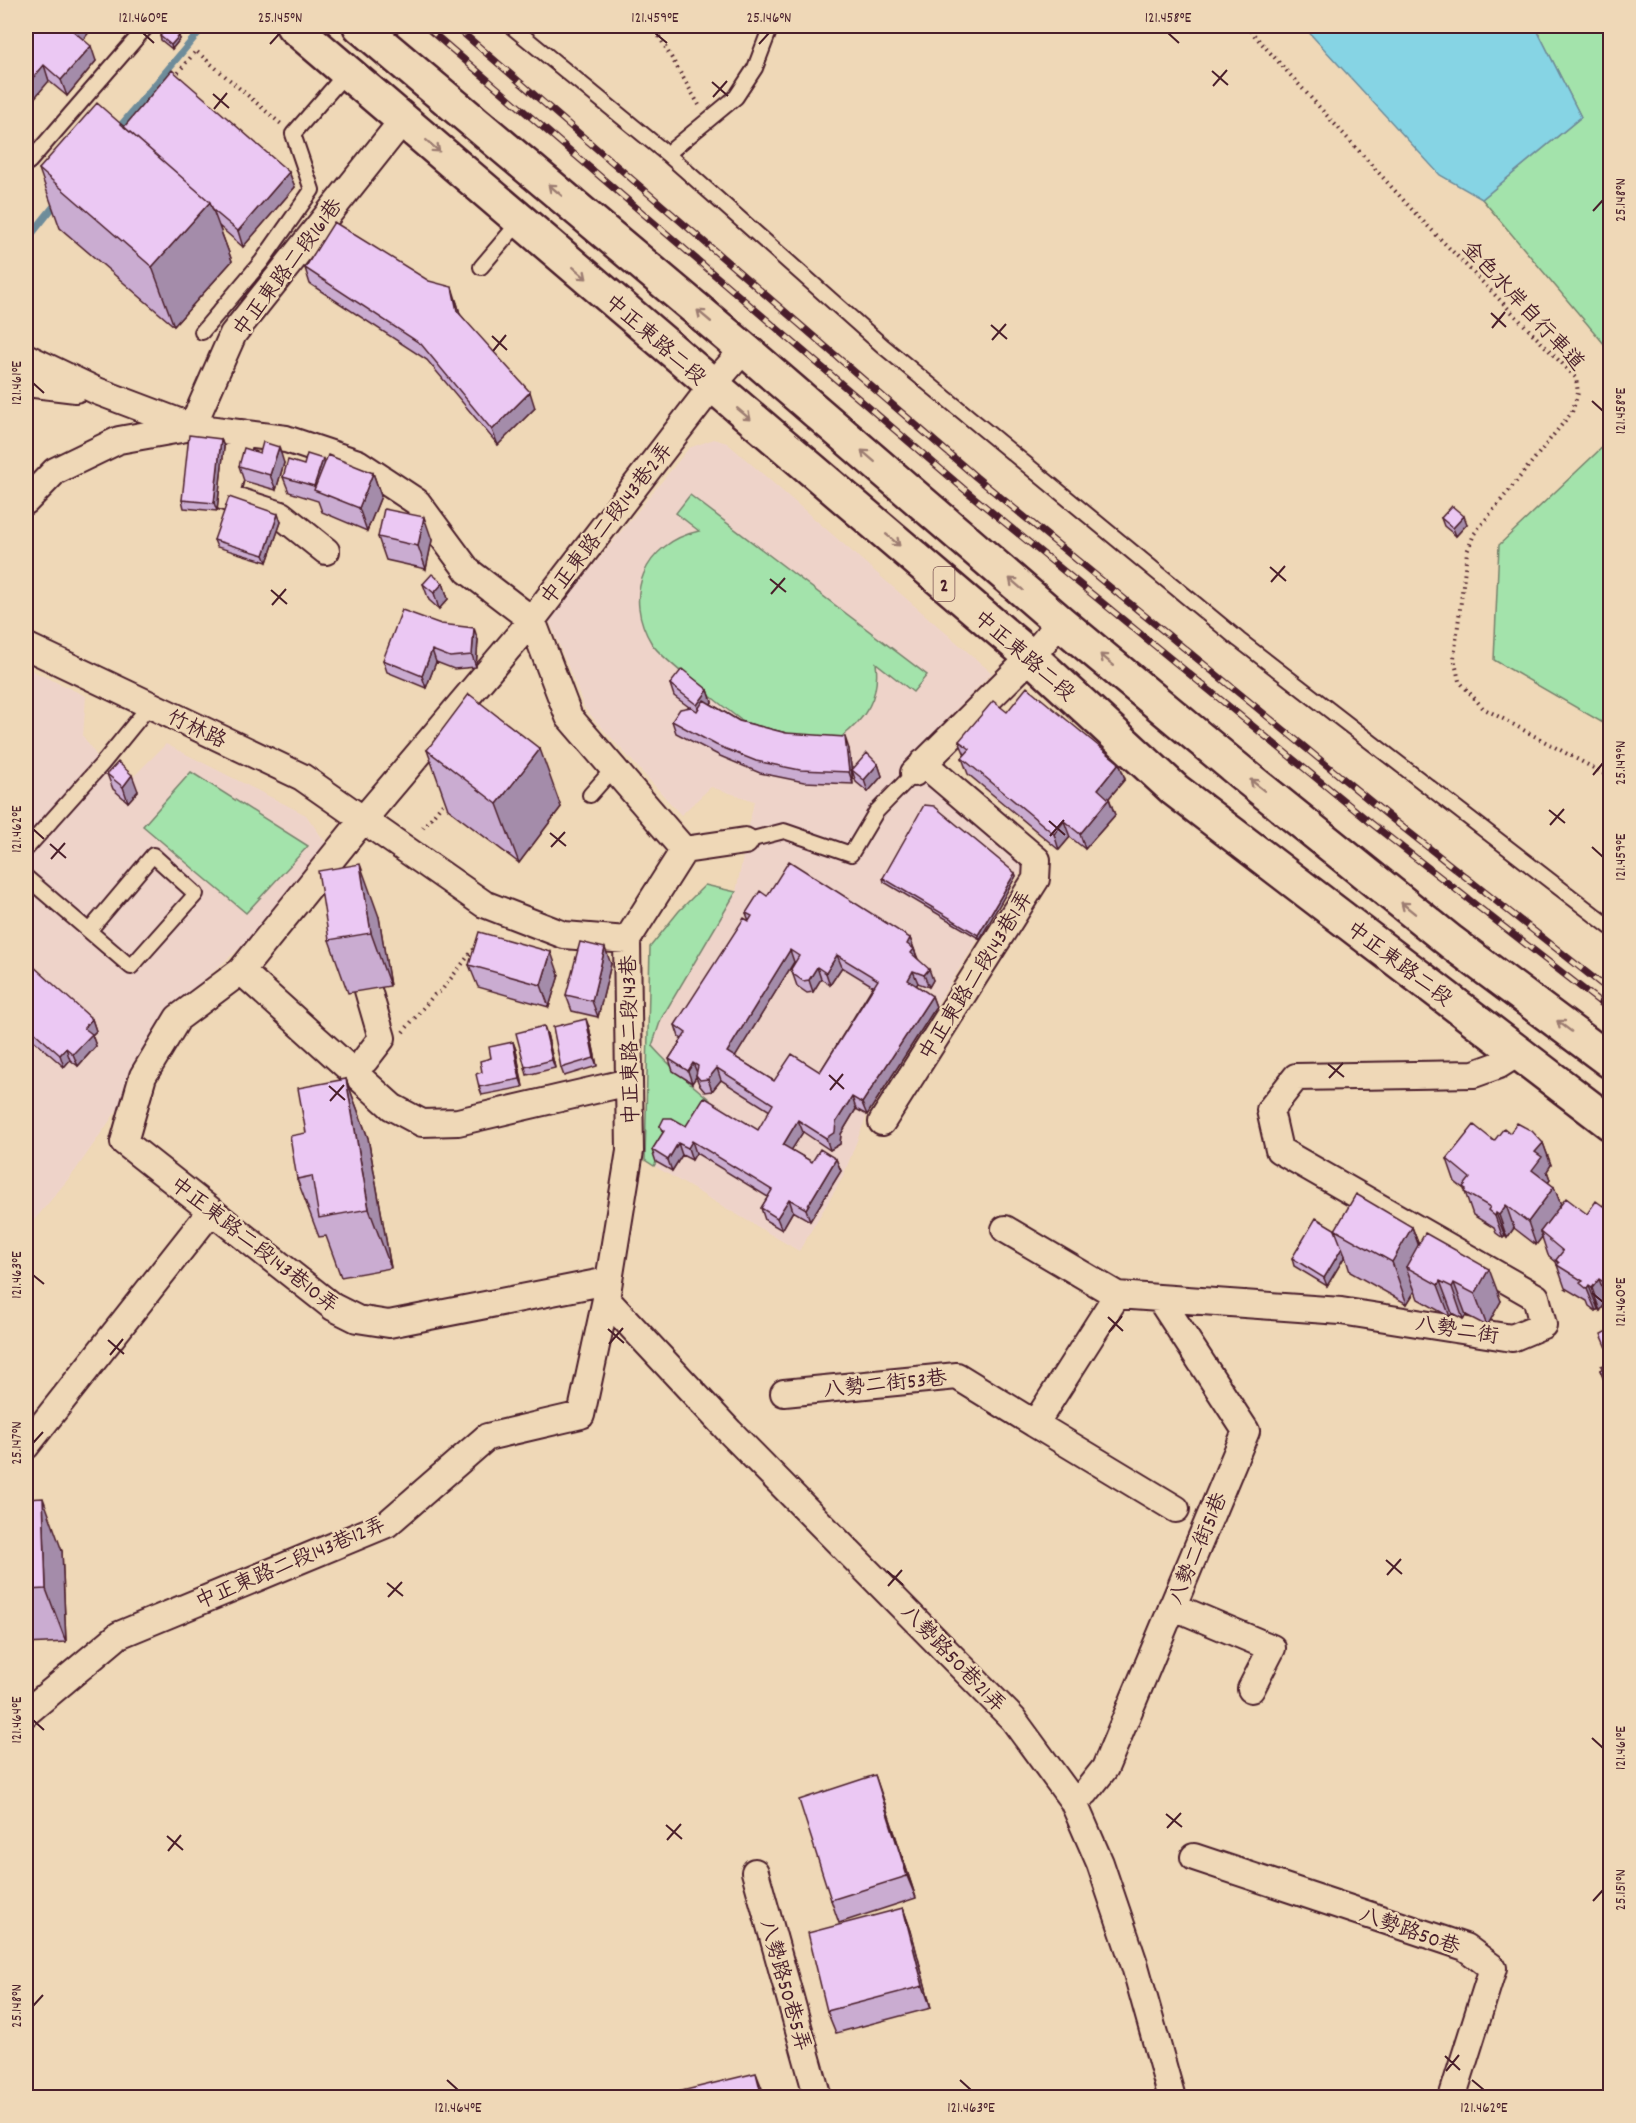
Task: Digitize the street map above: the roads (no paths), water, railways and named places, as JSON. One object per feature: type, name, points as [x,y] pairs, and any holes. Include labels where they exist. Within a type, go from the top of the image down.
[{"type":"main road","name":"中正東路二段","points":[[293,26],[1031,657],[1175,790],[1611,1123]]},
{"type":"main road","name":"2","points":[[360,26],[744,349],[1060,622],[1451,942],[1611,1061]]},
{"type":"street","name":"中正東路二段161巷","points":[[192,427],[233,334],[270,268],[403,120]]},
{"type":"street","name":"中正東路二段143巷2弄","points":[[684,850],[569,717],[532,620],[712,386],[744,349]]},
{"type":"street","points":[[26,357],[97,391],[192,427],[286,439],[358,463],[417,502],[468,571],[532,620],[362,821],[241,971],[392,1107],[422,1123],[458,1122],[629,1082]]},
{"type":"street","points":[[26,383],[97,391]]},
{"type":"street","points":[[26,501],[55,471],[119,440],[192,427]]},
{"type":"street","points":[[242,433],[225,497],[281,515],[326,551]]},
{"type":"street","points":[[919,768],[1031,657],[1060,622]]},
{"type":"street","name":"竹林路","points":[[26,646],[302,777],[484,904],[564,935],[627,940]]},
{"type":"street","name":"中正東路二段143巷1弄","points":[[882,1122],[1036,879],[1037,860],[919,768]]},
{"type":"street","points":[[684,850],[745,841]]},
{"type":"street","name":"中正東路二段143巷","points":[[607,1290],[630,1151],[627,940],[684,850]]},
{"type":"street","name":"中正東路二段143巷10弄","points":[[241,971],[178,1018],[143,1076],[124,1142],[333,1306],[357,1319],[389,1324],[607,1290]]},
{"type":"street","points":[[365,1060],[382,1038],[368,990]]},
{"type":"street","name":"八勢二街","points":[[1005,1229],[1117,1295],[1341,1311],[1512,1338],[1543,1325],[1536,1296],[1279,1150],[1270,1110],[1296,1077],[1474,1074],[1499,1065],[1518,1053]]},
{"type":"street","points":[[26,1446],[211,1211]]},
{"type":"street","name":"中正東路二段143巷12弄","points":[[26,1713],[118,1635],[387,1524],[487,1437],[581,1415],[607,1290]]},
{"type":"street","name":"八勢路50巷21弄","points":[[607,1290],[730,1432],[1013,1719],[1073,1801],[1100,1863],[1132,1956],[1172,2097]]},
{"type":"street","points":[[1035,1424],[1117,1295]]},
{"type":"street","name":"八勢二街51巷","points":[[1073,1801],[1086,1792],[1105,1768],[1246,1431],[1160,1299]]},
{"type":"street","name":"八勢二街53巷","points":[[784,1393],[957,1376],[1176,1509]]},
{"type":"street","points":[[1172,1606],[1272,1648],[1251,1689]]},
{"type":"street","name":"八勢路50巷","points":[[1194,1857],[1465,1947],[1493,1968],[1452,2097]]},
{"type":"street","name":"八勢路50巷5弄","points":[[755,1872],[818,2097]]},
{"type":"lane","points":[[26,162],[29,162],[147,26]]},
{"type":"lane","points":[[511,26],[667,154],[884,347],[1239,640],[1611,927]]},
{"type":"lane","points":[[667,154],[736,98],[755,68],[771,26]]},
{"type":"lane","points":[[202,332],[270,268],[312,190],[293,134],[347,72]]},
{"type":"lane","points":[[481,267],[520,221]]},
{"type":"lane","points":[[26,849],[102,764],[150,705]]},
{"type":"lane","points":[[745,841],[784,831],[851,854],[876,812],[919,768]]},
{"type":"lane","points":[[590,795],[613,769]]},
{"type":"lane","points":[[26,877],[89,931],[131,967],[196,894],[153,855],[89,931]]},
{"type":"water","points":[[1303,26],[1535,26],[1581,117],[1482,199],[1440,175]]},
{"type":"waterway","points":[[117,130],[204,26]]},
{"type":"waterway","points":[[26,241],[58,201]]},
{"type":"railway","points":[[425,26],[965,490],[1371,823],[1610,1010]]},
{"type":"railway","points":[[455,26],[976,477],[1391,818],[1610,991]]}]
